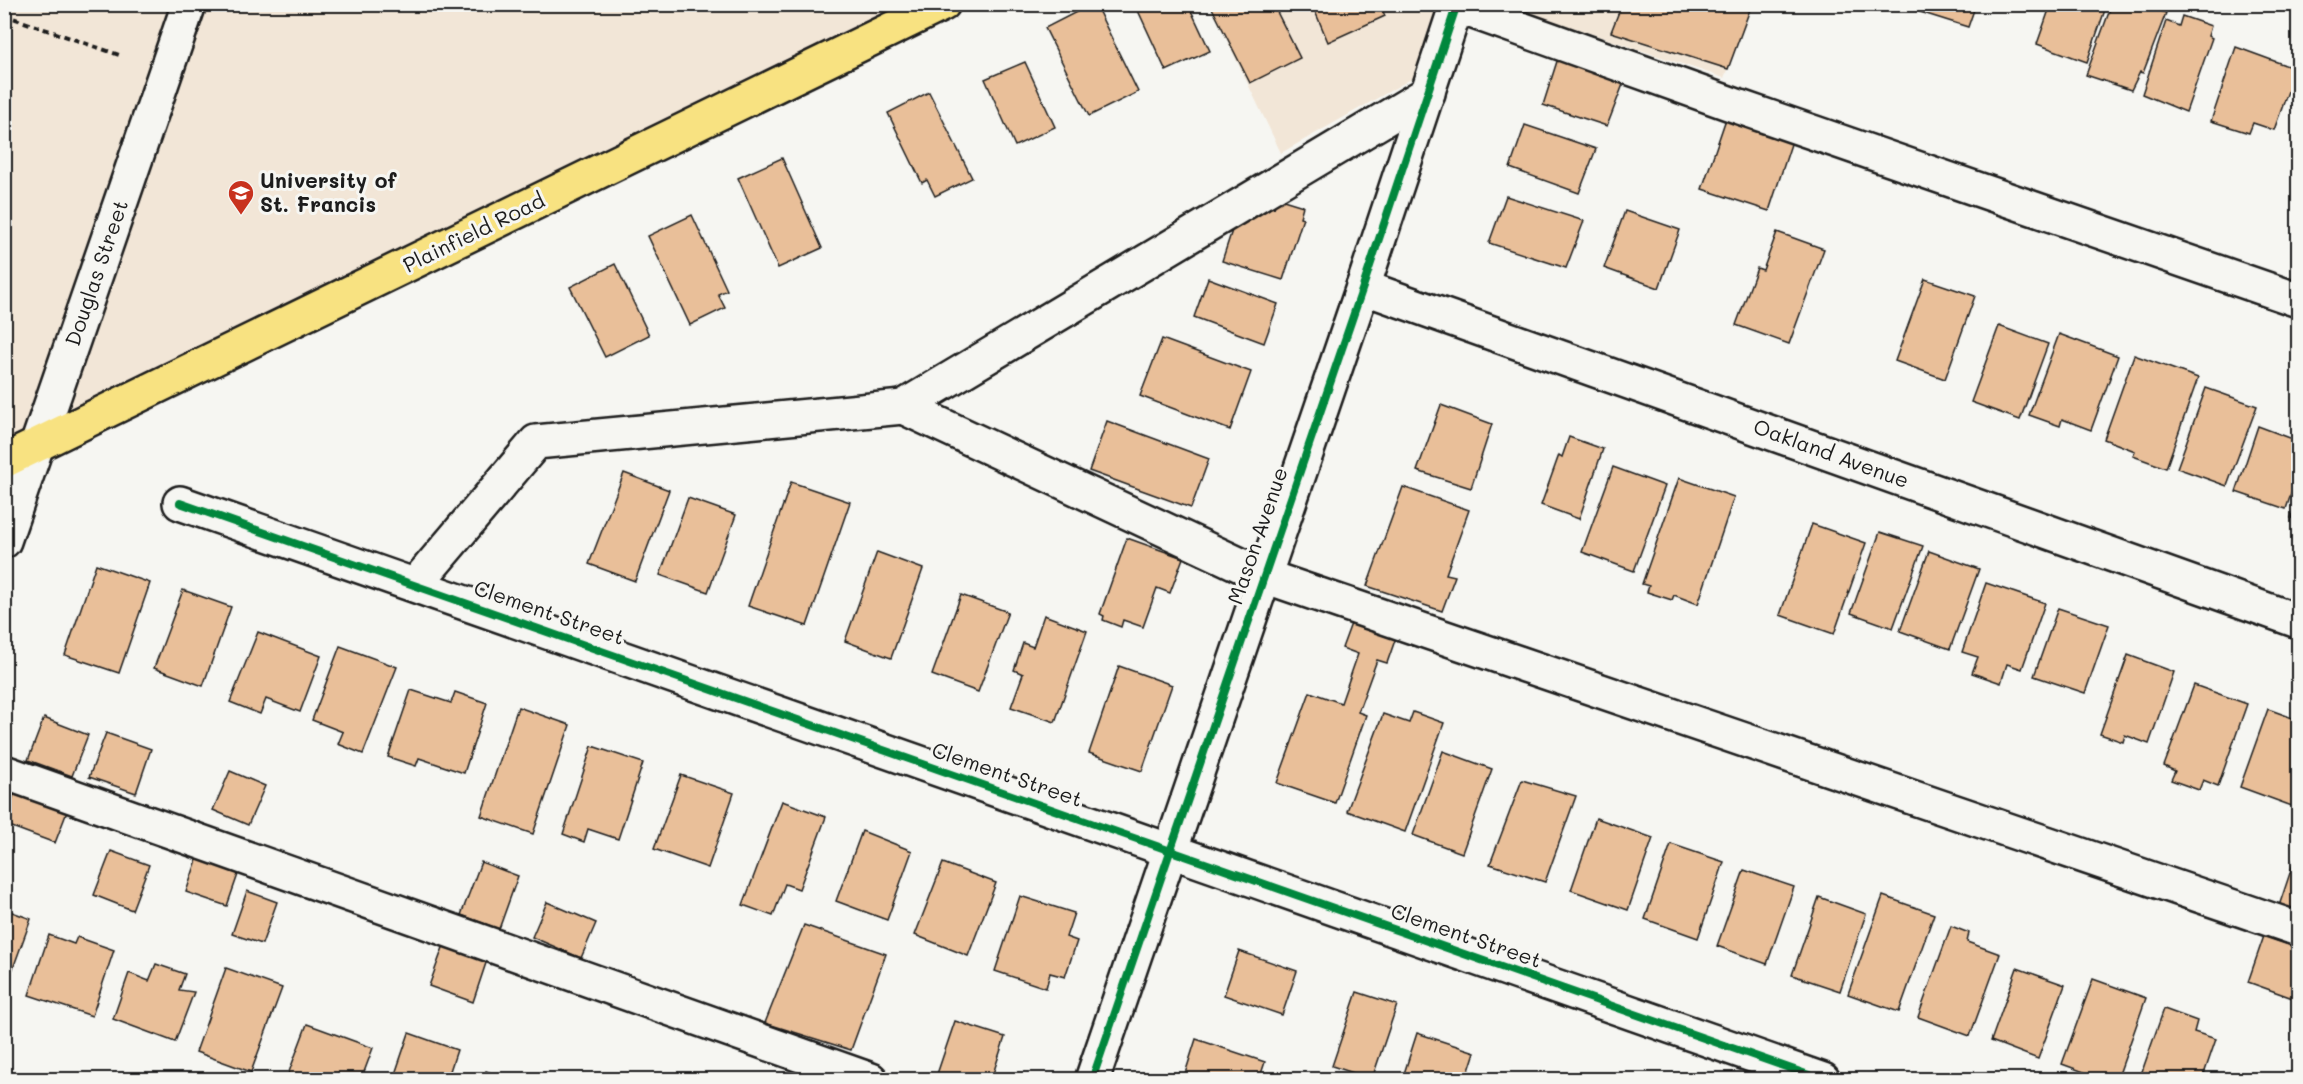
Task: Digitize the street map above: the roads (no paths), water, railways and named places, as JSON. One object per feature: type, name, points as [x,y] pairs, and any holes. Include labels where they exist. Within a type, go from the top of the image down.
[{"type":"main road","name":"Plainfield Road","points":[[4,461],[943,4]]},
{"type":"street","points":[[187,11],[214,4]]},
{"type":"street","points":[[1457,5],[1734,105],[2298,300]]},
{"type":"street","name":"Mason Avenue","points":[[1092,1080],[1457,5]]},
{"type":"street","name":"Douglas Street","points":[[4,541],[187,11]]},
{"type":"street","points":[[415,585],[536,442],[903,407],[1428,93]]},
{"type":"street","name":"Oakland Avenue","points":[[1363,287],[2298,621]]},
{"type":"street","points":[[903,407],[1264,576],[2298,929]]},
{"type":"street","name":"Clement Street","points":[[180,503],[1823,1080]]},
{"type":"street","points":[[4,772],[871,1080]]},
{"type":"place","name":"University of St. Francis","points":[[241,216]]}]
